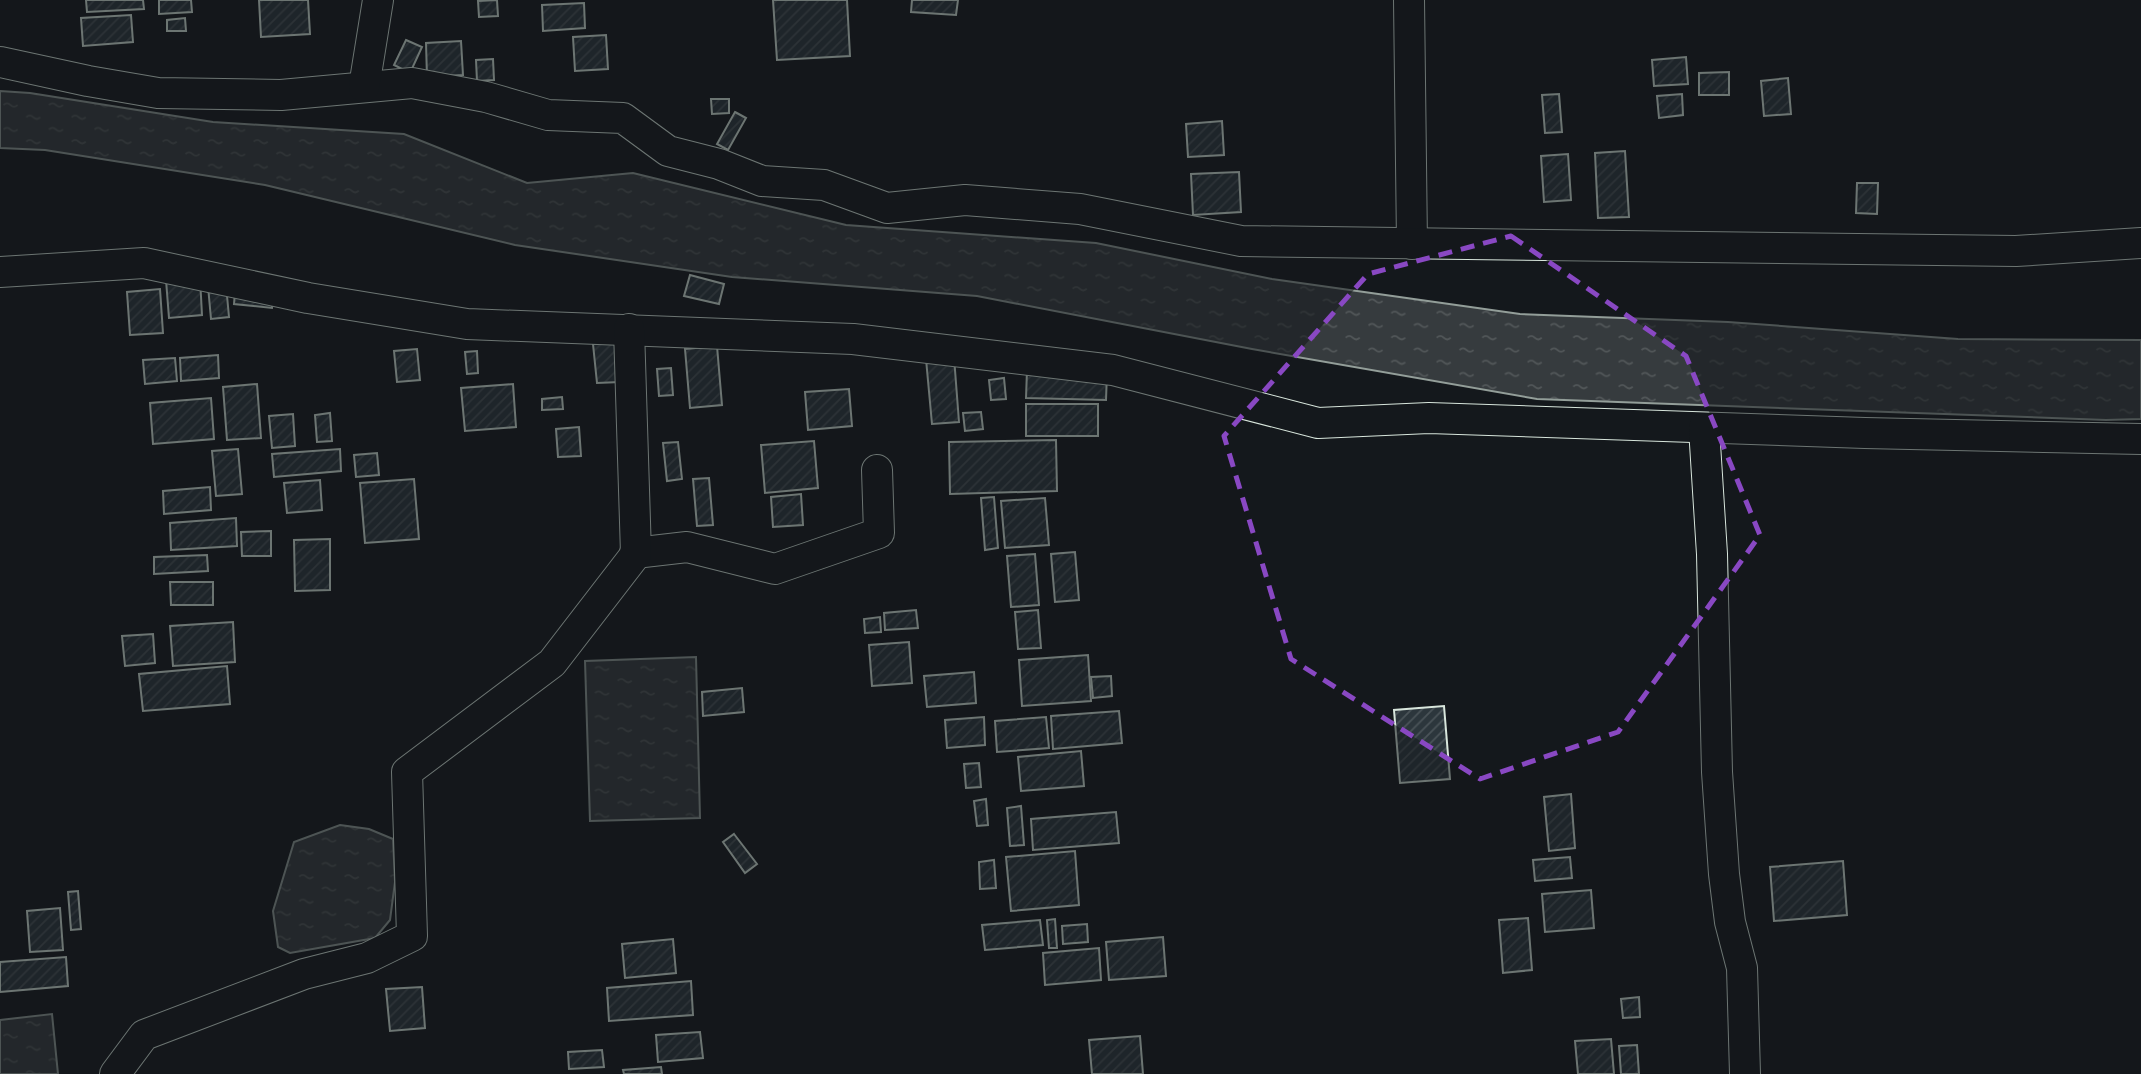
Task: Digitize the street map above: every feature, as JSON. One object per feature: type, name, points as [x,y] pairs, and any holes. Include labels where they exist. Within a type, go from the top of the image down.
[{"type":"street","points":[[365,86],[378,0]]},
{"type":"street","points":[[1409,0],[1412,244]]},
{"type":"street","points":[[0,62],[158,93],[281,95],[412,83],[486,97],[548,115],[624,118],[668,151],[719,164],[762,181],[824,185],[887,208],[965,200],[1080,208],[1241,242],[2016,251],[2141,243]]},
{"type":"street","points":[[0,272],[144,263],[309,298],[467,324],[853,339],[1113,370],[1318,423],[1429,418],[2141,439]]},
{"type":"street","points":[[115,1074],[144,1035],[304,974],[367,958],[412,936],[407,772],[552,663],[635,553],[629,329]]},
{"type":"street","points":[[1704,428],[1712,554],[1717,772],[1730,922],[1742,968],[1745,1074]]},
{"type":"street","points":[[635,553],[687,547],[775,569],[866,538],[879,533],[877,470]]},
{"type":"highlighted area","points":[[1511,236],[1686,356],[1760,535],[1618,732],[1480,779],[1291,659],[1224,436],[1368,274]]},
{"type":"water","points":[[0,91],[30,93],[213,122],[404,134],[527,183],[633,173],[846,225],[1096,243],[1272,279],[1520,314],[1728,322],[1958,339],[2141,340],[2141,419],[2106,420],[1537,399],[1252,349],[977,296],[732,277],[515,245],[265,185],[45,150],[0,148]]},
{"type":"water","points":[[696,657],[700,818],[590,821],[585,661]]},
{"type":"water","points":[[340,825],[369,829],[393,839],[395,882],[390,920],[375,938],[290,953],[278,947],[273,911],[294,842]]},
{"type":"water","points":[[52,1014],[58,1074],[0,1074],[0,1020]]},
{"type":"building","points":[[86,0],[143,0],[144,9],[87,12]]},
{"type":"building","points":[[159,0],[191,0],[192,12],[159,14]]},
{"type":"building","points":[[259,0],[308,0],[310,34],[261,37]]},
{"type":"building","points":[[497,0],[498,16],[479,17],[478,1]]},
{"type":"building","points":[[773,0],[847,0],[850,56],[777,60]]},
{"type":"building","points":[[912,0],[958,0],[956,15],[911,12]]},
{"type":"building","points":[[584,3],[585,28],[543,31],[542,5]]},
{"type":"building","points":[[131,15],[133,42],[83,46],[81,18]]},
{"type":"building","points":[[185,18],[186,31],[167,31],[167,20]]},
{"type":"building","points":[[606,35],[608,69],[575,71],[573,37]]},
{"type":"building","points":[[406,40],[422,47],[410,73],[394,65]]},
{"type":"building","points":[[461,41],[463,75],[427,77],[426,43]]},
{"type":"building","points":[[1686,57],[1688,84],[1654,86],[1652,60]]},
{"type":"building","points":[[493,59],[494,80],[477,81],[476,60]]},
{"type":"building","points":[[1729,72],[1729,95],[1699,95],[1699,73]]},
{"type":"building","points":[[1788,78],[1791,114],[1764,116],[1761,81]]},
{"type":"building","points":[[1559,94],[1562,132],[1545,133],[1542,95]]},
{"type":"building","points":[[1682,94],[1683,115],[1659,118],[1657,96]]},
{"type":"building","points":[[711,99],[729,99],[729,113],[712,114]]},
{"type":"building","points":[[735,112],[746,118],[728,150],[717,144]]},
{"type":"building","points":[[1222,121],[1224,155],[1188,157],[1186,124]]},
{"type":"building","points":[[1625,151],[1629,217],[1598,218],[1595,153]]},
{"type":"building","points":[[1568,154],[1571,200],[1544,202],[1541,156]]},
{"type":"building","points":[[1239,172],[1241,212],[1193,215],[1191,174]]},
{"type":"building","points":[[1857,183],[1878,183],[1877,214],[1856,213]]},
{"type":"building","points":[[690,275],[724,284],[719,304],[684,296]]},
{"type":"building","points":[[200,278],[202,315],[169,318],[166,280]]},
{"type":"building","points":[[226,285],[229,317],[211,319],[208,286]]},
{"type":"building","points":[[160,289],[163,333],[130,335],[127,292]]},
{"type":"building","points":[[235,292],[273,296],[272,308],[234,304]]},
{"type":"building","points":[[616,343],[620,382],[597,383],[593,344]]},
{"type":"building","points":[[717,346],[722,405],[690,408],[685,349]]},
{"type":"building","points":[[417,349],[420,380],[397,382],[394,351]]},
{"type":"building","points":[[477,351],[478,373],[467,374],[465,352]]},
{"type":"building","points":[[218,355],[219,378],[181,381],[180,358]]},
{"type":"building","points":[[954,357],[959,422],[932,424],[926,359]]},
{"type":"building","points":[[175,358],[177,381],[145,384],[143,360]]},
{"type":"building","points":[[671,368],[673,395],[659,396],[657,369]]},
{"type":"building","points":[[1027,370],[1107,372],[1106,400],[1026,398]]},
{"type":"building","points":[[1004,378],[1006,399],[991,400],[989,380]]},
{"type":"building","points":[[257,384],[261,438],[227,440],[223,387]]},
{"type":"building","points":[[513,384],[516,427],[465,431],[461,388]]},
{"type":"building","points":[[849,389],[852,426],[808,430],[805,392]]},
{"type":"building","points":[[562,397],[563,409],[542,410],[542,399]]},
{"type":"building","points":[[211,398],[214,439],[153,444],[150,403]]},
{"type":"building","points":[[1026,404],[1098,404],[1098,436],[1026,436]]},
{"type":"building","points":[[981,412],[983,429],[965,431],[963,413]]},
{"type":"building","points":[[330,413],[332,441],[317,442],[315,415]]},
{"type":"building","points":[[293,414],[295,446],[272,448],[269,416]]},
{"type":"building","points":[[579,427],[581,456],[558,457],[556,429]]},
{"type":"building","points":[[1056,440],[1057,491],[950,494],[949,442]]},
{"type":"building","points":[[814,441],[818,488],[765,493],[761,445]]},
{"type":"building","points":[[678,442],[682,479],[667,481],[663,443]]},
{"type":"building","points":[[238,449],[242,494],[216,496],[212,451]]},
{"type":"building","points":[[340,449],[341,471],[274,477],[272,454]]},
{"type":"building","points":[[377,453],[379,475],[356,477],[354,455]]},
{"type":"building","points":[[709,478],[713,525],[697,526],[693,479]]},
{"type":"building","points":[[414,479],[419,539],[365,543],[360,483]]},
{"type":"building","points":[[320,480],[322,510],[287,513],[284,483]]},
{"type":"building","points":[[210,487],[211,510],[164,514],[163,491]]},
{"type":"building","points":[[801,494],[803,525],[773,527],[771,497]]},
{"type":"building","points":[[994,497],[998,548],[985,550],[981,498]]},
{"type":"building","points":[[1045,498],[1049,545],[1005,548],[1001,501]]},
{"type":"building","points":[[236,518],[237,546],[171,550],[170,523]]},
{"type":"building","points":[[271,531],[271,556],[242,556],[241,532]]},
{"type":"building","points":[[330,539],[330,590],[295,591],[294,540]]},
{"type":"building","points":[[1075,552],[1079,600],[1055,602],[1051,554]]},
{"type":"building","points":[[1035,554],[1039,605],[1011,607],[1007,556]]},
{"type":"building","points":[[207,555],[208,571],[154,574],[154,557]]},
{"type":"building","points":[[170,582],[213,582],[213,605],[171,605]]},
{"type":"building","points":[[916,610],[918,628],[885,630],[884,613]]},
{"type":"building","points":[[1038,610],[1041,648],[1018,649],[1015,612]]},
{"type":"building","points":[[880,617],[881,632],[865,633],[864,619]]},
{"type":"building","points":[[233,622],[235,662],[173,666],[170,626]]},
{"type":"building","points":[[153,634],[155,663],[125,666],[122,636]]},
{"type":"building","points":[[909,642],[912,683],[872,686],[869,645]]},
{"type":"building","points":[[1088,655],[1091,701],[1022,706],[1019,660]]},
{"type":"building","points":[[227,666],[230,704],[143,711],[139,674]]},
{"type":"building","points":[[974,672],[976,703],[927,707],[924,676]]},
{"type":"building","points":[[1111,676],[1112,696],[1093,698],[1091,677]]},
{"type":"building","points":[[742,688],[744,712],[703,716],[702,692]]},
{"type":"building","points":[[1444,706],[1450,779],[1400,783],[1394,710]]},
{"type":"building","points":[[1119,711],[1122,743],[1053,749],[1051,716]]},
{"type":"building","points":[[984,717],[985,745],[947,748],[945,720]]},
{"type":"building","points":[[1046,717],[1049,748],[997,752],[995,721]]},
{"type":"building","points":[[1081,751],[1084,786],[1021,791],[1018,757]]},
{"type":"building","points":[[979,763],[981,787],[966,788],[964,764]]},
{"type":"building","points":[[1571,794],[1575,848],[1549,851],[1544,797]]},
{"type":"building","points":[[986,799],[988,825],[977,826],[974,801]]},
{"type":"building","points":[[1021,806],[1024,845],[1010,846],[1007,808]]},
{"type":"building","points":[[1116,812],[1119,843],[1033,850],[1031,819]]},
{"type":"building","points":[[734,834],[757,864],[745,873],[723,842]]},
{"type":"building","points":[[1075,851],[1079,905],[1011,911],[1006,857]]},
{"type":"building","points":[[1570,857],[1572,878],[1535,881],[1533,860]]},
{"type":"building","points":[[994,860],[996,888],[980,889],[979,862]]},
{"type":"building","points":[[1843,861],[1847,915],[1774,921],[1770,867]]},
{"type":"building","points":[[1591,890],[1594,928],[1545,932],[1542,894]]},
{"type":"building","points":[[78,891],[81,929],[71,930],[68,892]]},
{"type":"building","points":[[60,908],[63,950],[30,952],[27,911]]},
{"type":"building","points":[[1528,918],[1532,970],[1503,973],[1499,920]]},
{"type":"building","points":[[1055,919],[1057,948],[1049,948],[1047,920]]},
{"type":"building","points":[[1040,920],[1043,945],[985,950],[982,925]]},
{"type":"building","points":[[1087,924],[1088,942],[1063,944],[1062,926]]},
{"type":"building","points":[[1163,937],[1166,976],[1109,980],[1106,942]]},
{"type":"building","points":[[673,939],[676,973],[625,978],[622,944]]},
{"type":"building","points":[[1099,948],[1101,980],[1045,985],[1043,953]]},
{"type":"building","points":[[66,957],[68,986],[0,992],[0,962]]},
{"type":"building","points":[[691,981],[693,1015],[609,1021],[607,988]]},
{"type":"building","points":[[422,987],[425,1028],[390,1031],[386,989]]},
{"type":"building","points":[[1639,997],[1640,1017],[1623,1018],[1621,999]]},
{"type":"building","points":[[700,1032],[703,1058],[658,1062],[656,1035]]},
{"type":"building","points":[[1140,1036],[1143,1074],[1092,1074],[1089,1040]]},
{"type":"building","points":[[1611,1039],[1614,1074],[1578,1074],[1575,1041]]},
{"type":"building","points":[[1637,1045],[1639,1074],[1621,1074],[1619,1046]]},
{"type":"building","points":[[602,1050],[604,1067],[569,1069],[568,1052]]},
{"type":"building","points":[[661,1067],[662,1074],[624,1074],[623,1070]]}]
